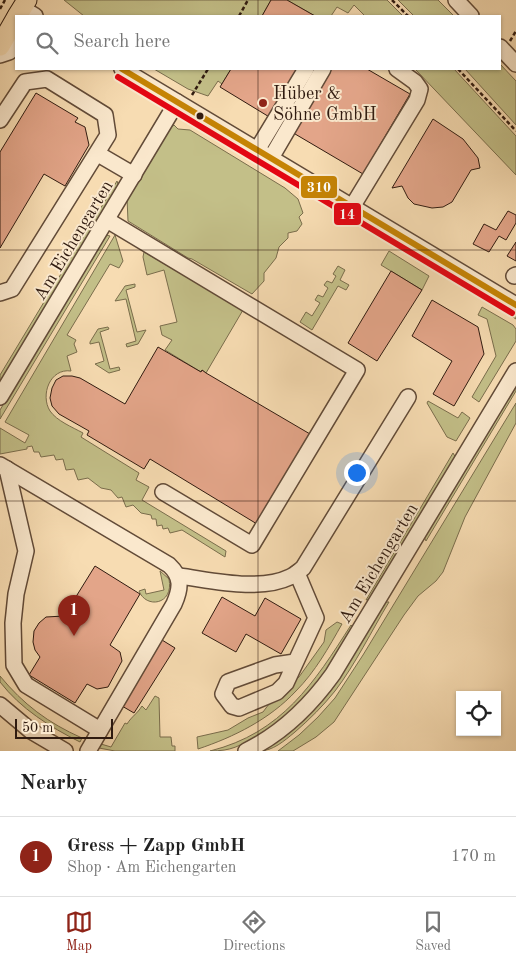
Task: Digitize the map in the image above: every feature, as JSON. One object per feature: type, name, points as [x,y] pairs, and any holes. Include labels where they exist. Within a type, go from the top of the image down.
[{"type":"main road","points":[[0,46],[15,20]]},
{"type":"street","points":[[456,0],[471,15]]},
{"type":"street","points":[[0,55],[9,52],[15,47]]},
{"type":"street","points":[[501,48],[516,64]]},
{"type":"street","points":[[124,70],[516,305]]},
{"type":"street","points":[[257,150],[305,70]]},
{"type":"street","points":[[271,158],[322,70]]},
{"type":"street","points":[[352,207],[417,100],[420,89],[415,82],[398,70]]},
{"type":"street","points":[[0,120],[25,82],[47,79],[105,115],[108,135],[98,154],[12,289],[0,292]]},
{"type":"street","name":"Am Eichengarten","points":[[0,397],[134,175],[181,105]]},
{"type":"street","points":[[98,154],[134,175]]},
{"type":"street","points":[[107,220],[357,370],[252,545],[163,492]]},
{"type":"street","name":"Am Eichengarten","points":[[246,751],[272,736],[296,717],[319,693],[333,674],[516,370]]},
{"type":"street","points":[[179,576],[248,584],[268,584],[290,577],[303,568],[408,397]]},
{"type":"street","points":[[3,467],[169,565],[179,576],[180,589],[174,604],[88,751]]},
{"type":"street","points":[[3,467],[26,551],[16,594],[13,624],[14,665],[26,685],[100,730]]},
{"type":"street","points":[[295,662],[316,618],[296,573]]},
{"type":"street","points":[[0,705],[30,731],[66,751]]},
{"type":"path","points":[[240,15],[248,0]]},
{"type":"path","points":[[392,0],[407,15]]},
{"type":"path","points":[[0,9],[21,10]]},
{"type":"path","points":[[181,105],[207,70]]},
{"type":"path","points":[[459,70],[516,131]]},
{"type":"shaded area","points":[[64,0],[271,0],[263,15],[83,15]]},
{"type":"shaded area","points":[[287,0],[387,0],[402,15],[364,15],[354,5],[348,13],[337,7],[332,15],[313,15]]},
{"type":"shaded area","points":[[398,0],[438,0],[453,15],[413,15]]},
{"type":"shaded area","points":[[501,65],[516,81],[516,125],[466,70],[501,70]]},
{"type":"shaded area","points":[[156,70],[230,70],[222,84],[218,81],[208,96],[188,89]]},
{"type":"shaded area","points":[[416,70],[455,70],[516,136],[516,175]]},
{"type":"shaded area","points":[[174,125],[178,129],[190,130],[285,188],[298,199],[303,213],[299,217],[302,224],[297,231],[288,233],[288,238],[279,247],[276,258],[264,273],[264,281],[252,294],[128,221],[127,198],[170,128]]},
{"type":"shaded area","points":[[274,168],[343,209],[344,215],[273,172]]},
{"type":"shaded area","points":[[117,181],[119,187],[0,383],[0,375]]},
{"type":"shaded area","points":[[106,235],[110,236],[0,419],[0,410]]},
{"type":"shaded area","points":[[115,235],[123,261],[119,268],[110,264],[67,335],[76,340],[74,344],[77,352],[67,356],[71,371],[64,371],[52,378],[47,391],[47,405],[57,418],[83,433],[81,437],[139,473],[136,480],[149,487],[142,500],[226,551],[225,557],[182,530],[170,533],[168,528],[163,529],[162,525],[157,526],[156,519],[152,519],[151,515],[141,513],[133,505],[126,507],[122,497],[118,498],[111,490],[101,488],[88,478],[78,480],[74,469],[66,470],[63,459],[56,460],[54,455],[41,457],[39,452],[34,452],[32,446],[27,447],[27,449],[0,454],[0,428],[25,443],[29,435],[5,422]]},
{"type":"shaded area","points":[[389,251],[429,276],[422,290],[381,265]]},
{"type":"shaded area","points":[[144,252],[243,310],[206,373],[202,370],[201,372],[165,350],[172,340],[162,335],[160,326],[177,322],[164,270],[147,275],[143,257]]},
{"type":"shaded area","points":[[338,266],[345,270],[340,280],[349,285],[346,290],[338,286],[312,330],[300,322],[306,312],[312,316],[320,303],[315,300],[318,295],[323,297],[328,288],[324,285],[327,281],[332,283],[336,276],[333,274]]},
{"type":"shaded area","points":[[454,275],[516,313],[516,319],[448,277]]},
{"type":"shaded area","points":[[135,284],[135,287],[126,290],[137,332],[146,330],[138,344],[127,347],[126,344],[136,341],[126,299],[115,301],[125,286]]},
{"type":"shaded area","points":[[482,307],[513,325],[516,329],[516,341],[479,402],[472,397],[496,356],[487,319],[478,315]]},
{"type":"shaded area","points":[[108,327],[109,329],[100,332],[110,369],[119,367],[120,370],[109,373],[95,364],[104,361],[99,342],[90,344],[98,329]]},
{"type":"shaded area","points":[[516,383],[516,391],[426,541],[424,537]]},
{"type":"shaded area","points":[[428,401],[458,418],[462,412],[470,418],[456,441],[447,437],[427,403]]},
{"type":"shaded area","points":[[516,403],[516,423],[465,517],[443,572],[436,581],[418,596],[404,615],[334,722],[316,737],[293,751],[278,751],[299,735],[335,698]]},
{"type":"shaded area","points":[[453,453],[456,458],[371,599],[366,600]]},
{"type":"shaded area","points":[[160,571],[169,579],[167,594],[164,599],[158,602],[147,600],[139,591],[145,589],[146,594],[164,590]]},
{"type":"shaded area","points":[[384,602],[389,602],[349,670],[330,697],[287,739],[274,747],[259,751],[277,740]]},
{"type":"shaded area","points":[[337,622],[342,624],[321,659],[303,684],[286,701],[251,726],[225,739],[198,749],[197,737],[228,730],[248,718],[263,712],[269,704],[279,699],[286,688],[299,677],[324,642],[326,630]]},
{"type":"shaded area","points":[[351,625],[354,628],[334,660],[313,689],[288,715],[240,745],[230,749],[210,751],[235,743],[257,732],[294,703],[323,667]]},
{"type":"shaded area","points":[[0,676],[27,704],[58,726],[82,738],[80,742],[47,724],[17,701],[0,682]]},
{"type":"shaded area","points":[[155,696],[159,698],[160,737],[171,737],[172,746],[175,746],[175,751],[115,751],[99,748],[101,744],[111,747],[125,723],[127,724],[142,706],[146,710]]},
{"type":"building","points":[[271,0],[287,0],[313,15],[263,15]]},
{"type":"building","name":"Hüber & Söhne GmbH","points":[[230,70],[299,70],[271,118],[220,87]]},
{"type":"building","points":[[325,70],[369,70],[410,94],[363,174],[290,131]]},
{"type":"building","points":[[36,93],[78,118],[75,122],[85,127],[89,145],[65,186],[44,174],[0,248],[0,152]]},
{"type":"building","points":[[433,119],[463,139],[478,158],[480,168],[471,170],[452,202],[443,207],[432,208],[414,204],[408,198],[402,186],[392,188]]},
{"type":"building","points":[[508,211],[516,215],[516,223],[506,240],[499,236],[489,252],[473,244],[484,224],[496,230]]},
{"type":"building","points":[[516,242],[516,261],[507,256]]},
{"type":"building","points":[[391,271],[422,290],[377,361],[348,343]]},
{"type":"building","points":[[432,300],[478,327],[484,354],[454,406],[433,394],[452,361],[412,336]]},
{"type":"building","points":[[158,347],[201,372],[202,370],[310,434],[257,524],[150,459],[144,469],[87,435],[89,431],[59,414],[52,406],[50,398],[52,388],[56,380],[63,376],[80,378],[125,404]]},
{"type":"building","points":[[95,566],[140,594],[110,645],[120,652],[122,661],[108,687],[97,689],[87,684],[75,703],[29,675],[40,657],[35,650],[33,642],[34,631],[46,617],[64,616]]},
{"type":"building","points":[[222,597],[255,616],[265,598],[301,619],[281,654],[246,634],[236,652],[202,633]]},
{"type":"building","points":[[162,640],[175,648],[134,713],[122,706]]},
{"type":"transit line","name":"310","points":[[124,70],[516,305]]},
{"type":"transit line","name":"14","points":[[118,77],[512,313]]},
{"type":"place","name":"Hüber & Söhne GmbH","points":[[263,103]]},
{"type":"place","name":"Gress + Zapp GmbH","points":[[74,636]]}]
